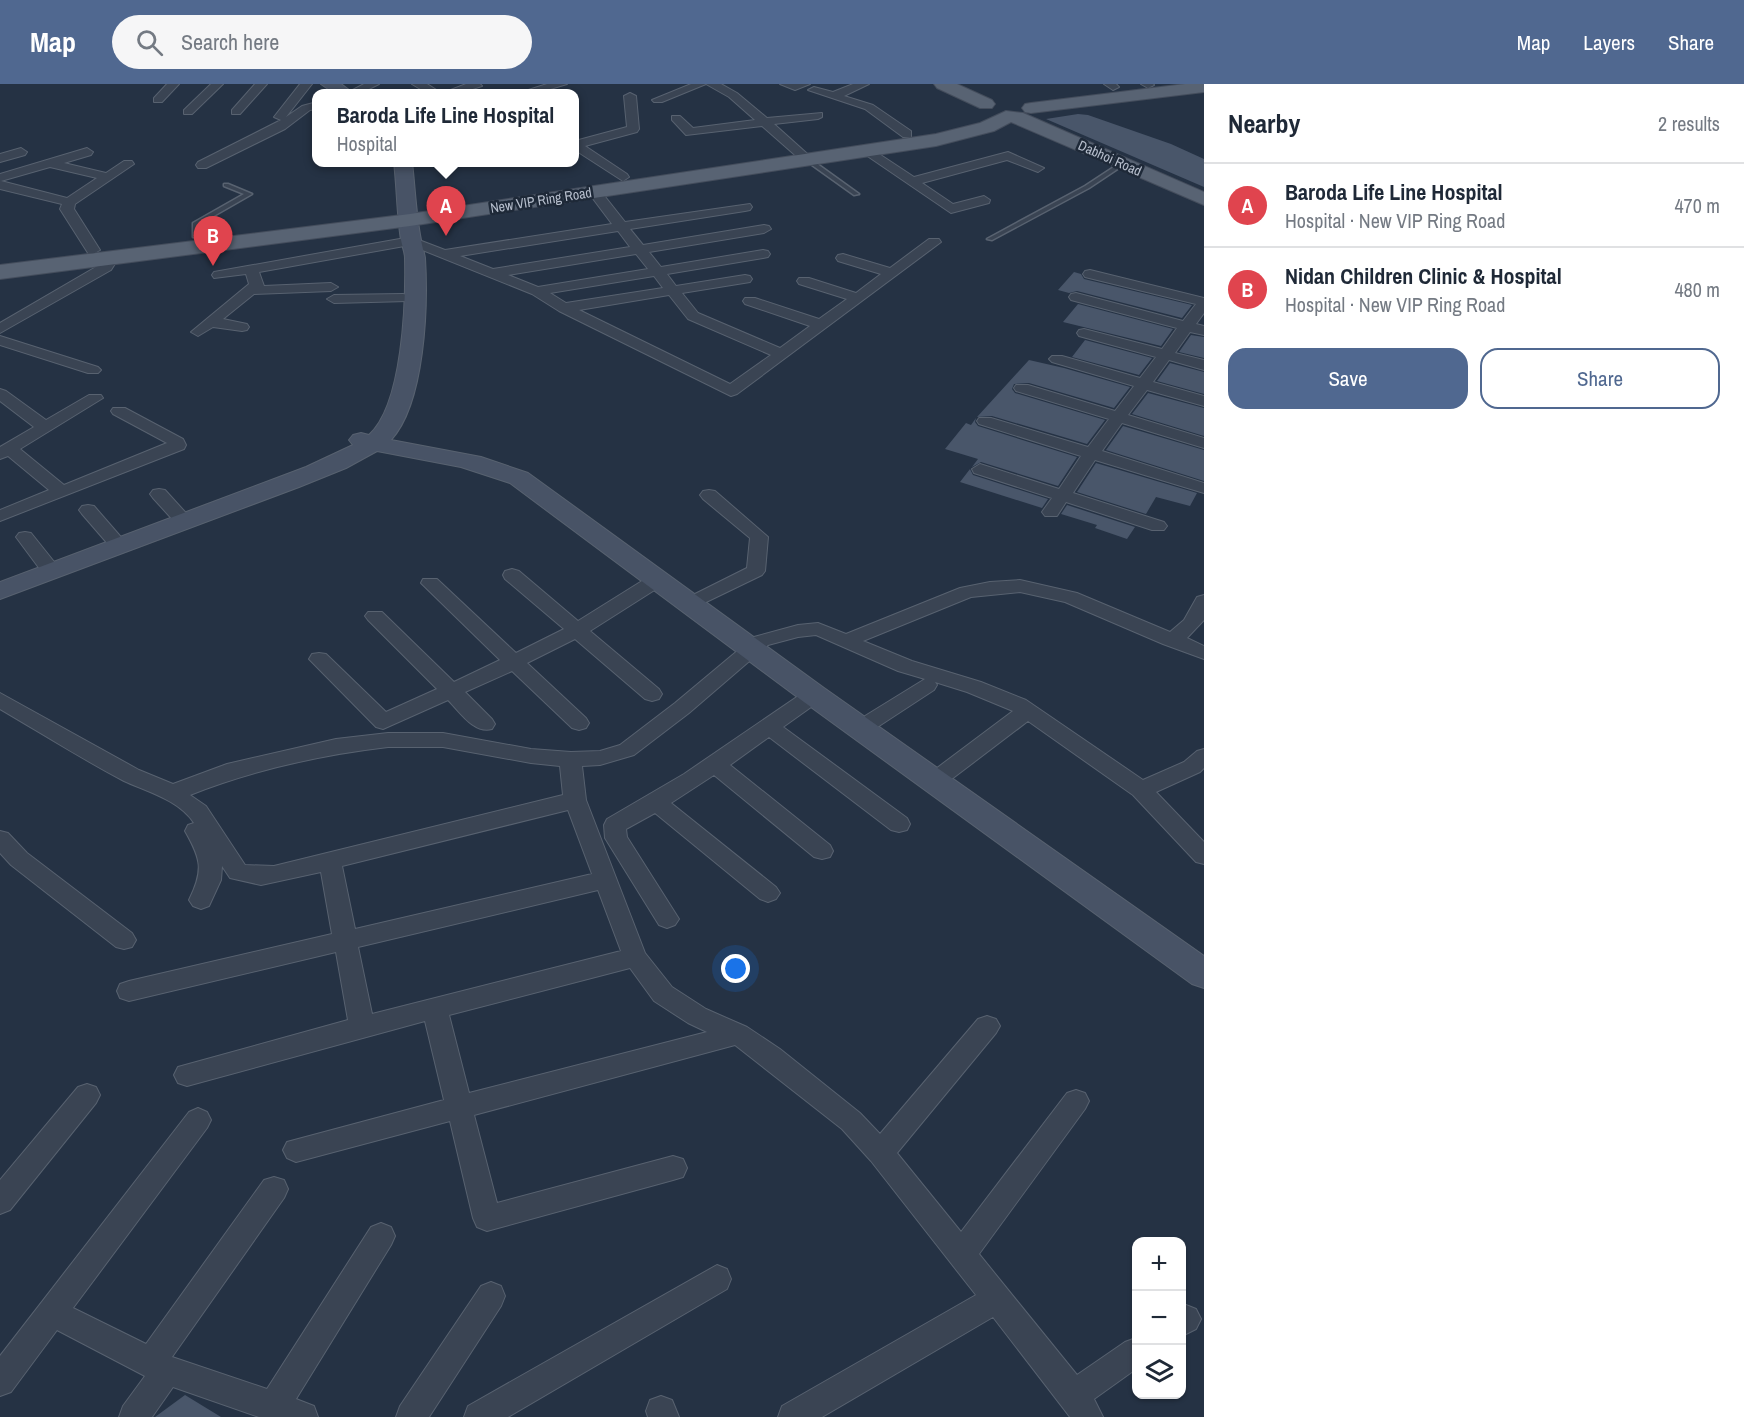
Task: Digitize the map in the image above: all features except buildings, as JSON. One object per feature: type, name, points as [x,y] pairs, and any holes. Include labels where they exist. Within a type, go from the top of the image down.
[{"type":"main road","points":[[1009,109],[1112,86],[1155,84]]},
{"type":"main road","points":[[955,86],[1009,109],[1204,87]]},
{"type":"main road","name":"New VIP Ring Road","points":[[0,262],[102,255],[410,223],[802,155],[949,127],[1009,109]]},
{"type":"main road","name":"New VIP Ring Road","points":[[0,272],[102,255],[195,236],[410,223],[623,177],[802,155],[867,150],[967,134],[1009,109]]},
{"type":"main road","name":"Dabhoi Road","points":[[1009,109],[1204,199]]},
{"type":"main road","name":"Dabhoi Road","points":[[1009,109],[1204,189]]},
{"type":"street","points":[[158,100],[173,84]]},
{"type":"street","points":[[188,112],[217,84]]},
{"type":"street","points":[[236,112],[261,84]]},
{"type":"street","points":[[280,117],[306,84]]},
{"type":"street","points":[[329,84],[352,89]]},
{"type":"street","points":[[541,89],[561,84]]},
{"type":"street","points":[[658,100],[701,84]]},
{"type":"street","points":[[712,84],[733,94],[802,155]]},
{"type":"street","points":[[786,84],[795,87],[809,87],[869,107],[907,134]]},
{"type":"street","points":[[834,96],[863,84]]},
{"type":"street","points":[[579,144],[633,129],[630,96]]},
{"type":"street","points":[[202,165],[281,126],[306,108],[312,106]]},
{"type":"street","points":[[676,118],[690,132],[818,115]]},
{"type":"street","points":[[579,148],[623,177]]},
{"type":"street","points":[[867,150],[951,209],[984,200]]},
{"type":"street","points":[[0,159],[21,152]]},
{"type":"street","points":[[0,178],[87,152]]},
{"type":"street","points":[[911,182],[1008,156],[1038,168]]},
{"type":"street","points":[[48,163],[107,177]]},
{"type":"street","points":[[0,329],[106,267],[102,255],[67,209],[69,202],[128,164]]},
{"type":"street","points":[[0,583],[49,569],[302,477],[371,438],[391,423],[404,386],[410,356],[416,256],[404,167]]},
{"type":"street","points":[[0,185],[69,202]]},
{"type":"street","points":[[594,192],[693,316],[782,354]]},
{"type":"street","points":[[445,254],[745,207]]},
{"type":"street","points":[[410,223],[445,254],[537,291],[564,308],[731,391],[934,242]]},
{"type":"street","points":[[219,275],[251,270],[410,223]]},
{"type":"street","points":[[371,438],[393,386],[399,357],[405,256],[410,223]]},
{"type":"street","points":[[492,273],[764,229]]},
{"type":"street","points":[[537,291],[763,254]]},
{"type":"street","points":[[843,258],[892,273]]},
{"type":"street","points":[[251,270],[258,291],[263,292],[332,293],[403,298]]},
{"type":"street","points":[[1051,512],[1090,454],[1204,302],[1090,274]]},
{"type":"street","points":[[564,308],[745,279]]},
{"type":"street","points":[[804,281],[857,298]]},
{"type":"street","points":[[198,332],[256,285]]},
{"type":"street","points":[[1076,297],[1204,331]]},
{"type":"street","points":[[750,301],[821,325]]},
{"type":"street","points":[[211,322],[242,327]]},
{"type":"street","points":[[1084,333],[1204,365]]},
{"type":"street","points":[[0,340],[93,370]]},
{"type":"street","points":[[1057,358],[1204,401]]},
{"type":"street","points":[[1022,388],[1204,443]]},
{"type":"street","points":[[0,394],[45,427]]},
{"type":"street","points":[[62,492],[5,451],[95,398]]},
{"type":"street","points":[[0,516],[178,445],[177,442],[119,411]]},
{"type":"street","points":[[986,421],[1204,488]]},
{"type":"street","points":[[371,438],[496,468],[519,478],[657,580],[872,722],[1204,953]]},
{"type":"street","points":[[0,591],[114,540],[297,471],[371,438],[472,453],[501,461],[528,472],[702,598],[814,695],[1204,974]]},
{"type":"street","points":[[980,469],[1158,526]]},
{"type":"street","points":[[159,494],[178,516]]},
{"type":"street","points":[[702,598],[756,572],[759,537],[709,495]]},
{"type":"street","points":[[88,510],[114,540]]},
{"type":"street","points":[[25,537],[49,569]]},
{"type":"street","points":[[512,575],[578,628],[651,694]]},
{"type":"street","points":[[319,659],[383,722],[514,661],[578,628],[628,601],[657,580]]},
{"type":"street","points":[[430,583],[579,723]]},
{"type":"street","points":[[849,640],[967,592],[1020,586],[1070,597],[1204,653]]},
{"type":"street","points":[[1170,640],[1186,632],[1193,624],[1204,601]]},
{"type":"street","points":[[375,616],[485,724]]},
{"type":"street","points":[[172,793],[227,772],[336,746],[388,740],[442,740],[531,756],[571,759],[600,758],[627,750],[682,708],[755,644],[798,631],[818,629],[849,640],[905,666],[974,687],[1019,705],[1141,790],[1204,856]]},
{"type":"street","points":[[872,722],[927,685]]},
{"type":"street","points":[[667,919],[616,838],[615,825],[657,803],[717,765],[814,695]]},
{"type":"street","points":[[0,700],[131,775],[172,793],[198,812],[238,872],[261,876],[274,875],[575,800]]},
{"type":"street","points":[[945,773],[1027,711]]},
{"type":"street","points":[[769,727],[899,824]]},
{"type":"street","points":[[1141,790],[1192,767],[1203,758]]},
{"type":"street","points":[[571,759],[570,780],[575,800],[635,957],[663,994],[696,1016],[738,1034],[850,1121],[880,1153],[1081,1406],[1132,1357]]},
{"type":"street","points":[[717,765],[822,851]]},
{"type":"street","points":[[172,793],[209,854],[213,868],[211,881],[201,900]]},
{"type":"street","points":[[657,803],[768,893]]},
{"type":"street","points":[[0,839],[19,859],[124,940]]},
{"type":"street","points":[[330,861],[362,1027]]},
{"type":"street","points":[[129,991],[605,879]]},
{"type":"street","points":[[187,1075],[362,1027],[635,957]]},
{"type":"street","points":[[435,1009],[487,1218],[673,1168]]},
{"type":"street","points":[[880,1153],[987,1026]]},
{"type":"street","points":[[296,1150],[738,1034]]},
{"type":"street","points":[[0,1201],[87,1095]]},
{"type":"street","points":[[961,1256],[1076,1101]]},
{"type":"street","points":[[3,1371],[52,1312],[198,1120]]},
{"type":"street","points":[[134,1417],[159,1366],[274,1189]]},
{"type":"street","points":[[274,1407],[381,1236]]},
{"type":"street","points":[[479,1417],[717,1279]]},
{"type":"street","points":[[411,1417],[491,1296]]},
{"type":"street","points":[[793,1417],[996,1299]]},
{"type":"street","points":[[52,1312],[159,1366],[303,1417]]},
{"type":"lane","points":[[802,155],[856,194]]},
{"type":"lane","points":[[990,239],[1088,187],[1123,163]]},
{"type":"lane","points":[[195,236],[194,226],[197,223],[249,194],[226,185]]},
{"type":"place","name":"Baroda Life Line Hospital","points":[[446,236]]},
{"type":"place","name":"Nidan Children Clinic & Hospital","points":[[213,266]]}]
